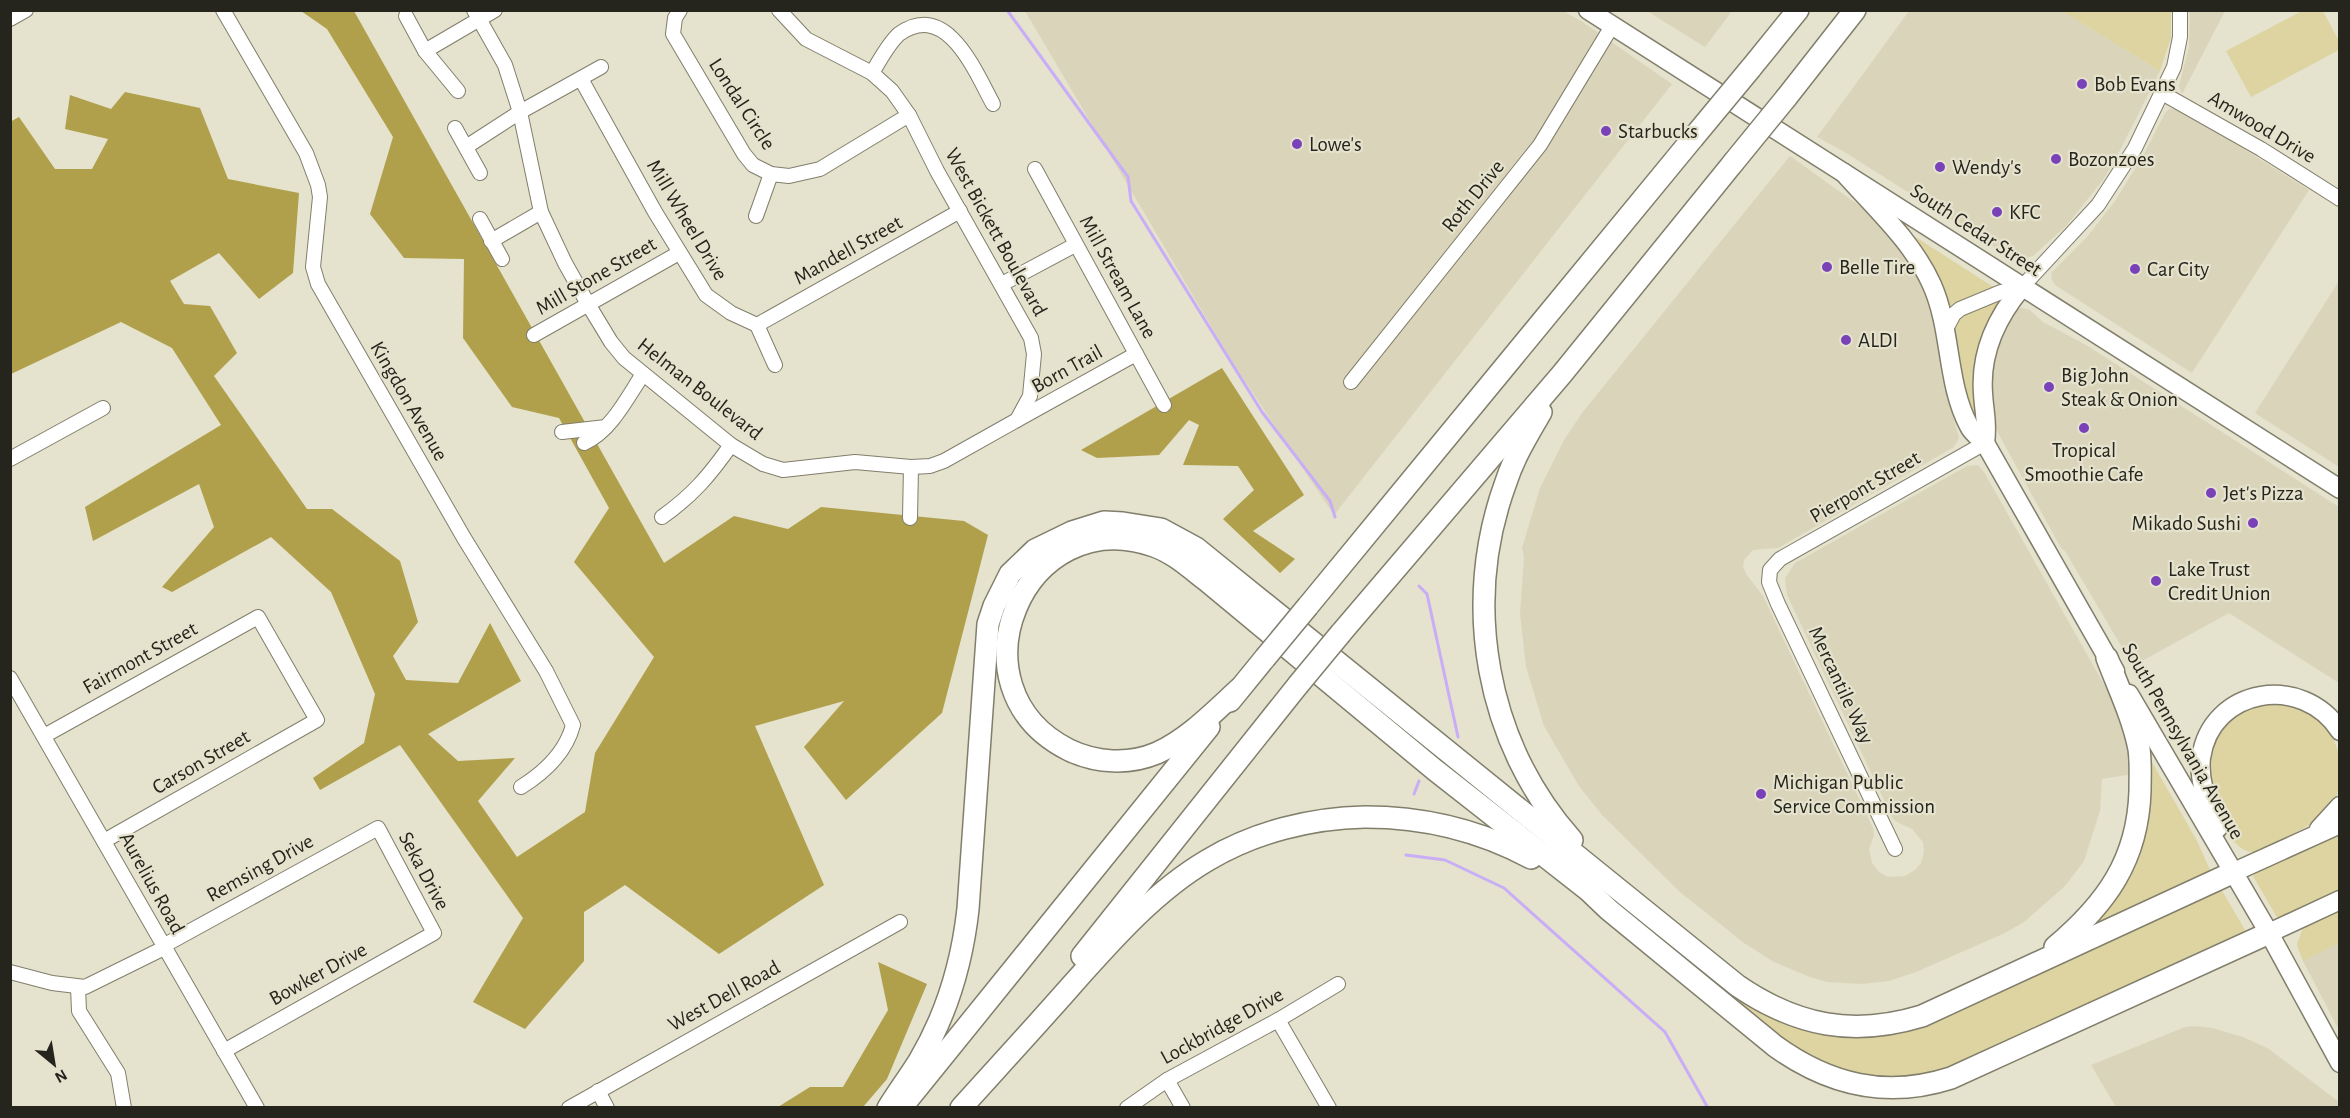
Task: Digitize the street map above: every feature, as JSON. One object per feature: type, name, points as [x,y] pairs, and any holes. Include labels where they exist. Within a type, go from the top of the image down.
[{"type":"highway","points":[[902,1107],[1239,689],[1798,10]]},
{"type":"highway","points":[[960,1107],[1298,685],[1562,374],[1855,10]]},
{"type":"highway","points":[[1562,374],[1519,452],[1499,501],[1488,551],[1484,591],[1486,652],[1495,697],[1512,747],[1541,801],[1574,842],[1639,906]]},
{"type":"highway","points":[[888,1107],[919,1061],[940,1019],[962,951],[969,898],[988,624],[994,606],[1010,574],[1035,550],[1072,532],[1104,522],[1161,529],[1197,548],[1639,906],[1755,998],[1781,1012],[1830,1026],[1884,1026],[1906,1021],[1922,1016],[2234,872]]},
{"type":"highway","points":[[1239,689],[1188,734],[1154,754],[1121,761],[1083,756],[1063,747],[1046,735],[1021,706],[1012,685],[1007,662],[1006,644],[1010,619],[1021,594],[1034,577],[1053,560],[1072,549],[1090,543],[1119,539],[1162,549],[1181,560],[1434,770],[1587,890],[1794,1059],[1837,1080],[1861,1086],[1884,1088],[1921,1086],[1963,1074],[2269,933]]},
{"type":"highway","points":[[2035,964],[2076,930],[2096,909],[2124,865],[2134,835],[2140,806],[2139,749],[2107,658]]},
{"type":"highway","points":[[960,1107],[1096,959],[1159,896],[1208,860],[1238,845],[1274,832],[1306,824],[1356,818],[1403,819],[1444,825],[1486,837],[1512,848],[1609,910]]},
{"type":"main road","name":"South Cedar Street","points":[[1588,10],[2340,489]]},
{"type":"main road","name":"South Pennsylvania Avenue","points":[[1844,173],[1920,263],[1936,297],[1946,329],[1957,388],[1970,428],[1985,443],[2107,658],[2269,933],[2340,1063]]},
{"type":"main road","points":[[1985,443],[1988,422],[1983,392],[1986,356],[1998,321],[2022,287]]},
{"type":"main road","points":[[2339,819],[2311,837],[2234,872],[2206,797],[2201,775],[2204,745],[2217,722],[2237,705],[2248,700],[2265,695],[2282,694],[2299,698],[2318,708],[2340,731]]},
{"type":"main road","points":[[2269,933],[2340,900]]},
{"type":"street","points":[[10,20],[26,10]]},
{"type":"street","name":"Kingdon Avenue","points":[[223,10],[306,153],[318,185],[320,197],[313,267],[318,284],[464,538],[546,671],[573,725],[569,741],[543,773],[521,787]]},
{"type":"street","points":[[425,51],[476,15],[495,10]]},
{"type":"street","name":"Londal Circle","points":[[680,10],[675,18],[673,34],[744,154],[753,165],[771,174],[789,176],[820,169],[909,116]]},
{"type":"street","name":"West Bickett Boulevard","points":[[779,10],[806,39],[872,72],[892,91],[909,116],[1031,338],[1034,354],[1030,396],[1017,420]]},
{"type":"street","points":[[1946,329],[1954,314],[1960,309],[2001,292],[2022,287],[2075,232],[2103,198],[2135,148],[2162,93],[2178,53],[2180,10]]},
{"type":"street","name":"Helman Boulevard","points":[[476,15],[505,65],[520,112],[541,212],[565,263],[588,304],[611,342],[624,358],[731,445],[763,464],[783,470],[855,462],[911,467]]},
{"type":"street","points":[[406,16],[425,51],[458,91]]},
{"type":"street","points":[[872,72],[899,34],[921,23],[934,21],[950,31],[958,41],[993,104]]},
{"type":"street","name":"Roth Drive","points":[[1351,382],[1540,145],[1612,26]]},
{"type":"street","points":[[466,147],[520,112],[601,67]]},
{"type":"street","name":"Mill Wheel Drive","points":[[581,79],[679,253],[706,296],[731,314],[757,325]]},
{"type":"street","name":"Amwood Drive","points":[[2162,93],[2260,149],[2340,199]]},
{"type":"street","points":[[455,128],[480,173]]},
{"type":"street","name":"Mill Stream Lane","points":[[1035,169],[1164,405]]},
{"type":"street","points":[[756,216],[771,174]]},
{"type":"street","name":"Mandell Street","points":[[757,325],[960,211]]},
{"type":"street","points":[[491,241],[541,212]]},
{"type":"street","points":[[480,219],[502,259]]},
{"type":"street","points":[[1002,284],[1075,244]]},
{"type":"street","name":"Mill Stone Street","points":[[534,335],[679,253]]},
{"type":"street","points":[[757,325],[776,365]]},
{"type":"street","name":"Born Trail","points":[[1017,420],[1136,354]]},
{"type":"street","points":[[584,443],[596,438],[606,427],[643,374]]},
{"type":"street","points":[[10,459],[103,408]]},
{"type":"street","points":[[910,518],[911,467],[930,466],[944,461],[1017,420]]},
{"type":"street","points":[[562,432],[606,427]]},
{"type":"street","name":"Pierpont Street","points":[[1770,570],[1780,559],[1985,443]]},
{"type":"street","points":[[662,517],[692,494],[709,477],[731,445]]},
{"type":"street","name":"Mercantile Way","points":[[1770,570],[1769,582],[1778,604],[1895,849]]},
{"type":"street","name":"Fairmont Street","points":[[44,736],[258,617],[317,720]]},
{"type":"street","name":"Aurelius Road","points":[[10,678],[257,1107]]},
{"type":"street","name":"Carson Street","points":[[105,840],[317,720]]},
{"type":"street","name":"Seka Drive","points":[[378,828],[434,933]]},
{"type":"street","name":"Remsing Drive","points":[[78,987],[85,987],[103,979],[164,947],[378,828]]},
{"type":"street","name":"West Dell Road","points":[[569,1107],[900,922]]},
{"type":"street","name":"Bowker Drive","points":[[224,1051],[434,933]]},
{"type":"street","points":[[10,972],[78,987],[79,1011],[118,1074],[124,1107]]},
{"type":"street","name":"Lockbridge Drive","points":[[1127,1107],[1167,1080],[1278,1020],[1338,984]]},
{"type":"street","points":[[1278,1020],[1329,1107]]},
{"type":"street","points":[[1167,1080],[1183,1107]]},
{"type":"street","points":[[598,1091],[607,1107]]},
{"type":"shaded area","points":[[301,11],[354,11],[664,563],[734,516],[788,529],[821,507],[964,521],[988,535],[942,713],[846,800],[804,747],[844,701],[755,726],[824,885],[719,954],[625,885],[584,912],[584,961],[525,1029],[473,1002],[523,918],[400,745],[320,790],[313,778],[364,743],[375,694],[331,592],[271,537],[172,592],[162,587],[214,527],[199,484],[93,541],[85,507],[221,425],[172,348],[121,322],[11,374],[10,122],[19,117],[55,169],[92,169],[108,139],[65,129],[70,95],[111,109],[125,92],[200,108],[228,179],[299,193],[293,273],[259,299],[219,253],[170,281],[184,304],[210,306],[237,353],[214,376],[307,509],[332,509],[400,561],[418,622],[393,656],[406,680],[458,683],[490,623],[521,681],[428,734],[458,761],[515,758],[478,801],[517,857],[585,812],[595,753],[654,657],[574,562],[609,508],[559,418],[512,407],[463,338],[464,259],[404,258],[370,214],[393,137],[327,29]]},
{"type":"shaded area","points":[[1025,11],[1563,11],[1672,84],[1334,515],[1231,360]]},
{"type":"shaded area","points":[[1647,11],[1732,11],[1705,47]]},
{"type":"shaded area","points":[[1909,11],[2062,11],[2160,71],[2103,180],[2066,226],[2033,256],[2021,259],[2010,257],[1843,151],[1817,137]]},
{"type":"shaded area","points":[[2062,11],[2171,11],[2171,37],[2160,71]]},
{"type":"shaded area","points":[[2190,11],[2225,11],[2182,94],[2179,86],[2189,47]]},
{"type":"shaded area","points":[[2302,11],[2323,11],[2339,41],[2339,50],[2251,97],[2226,51]]},
{"type":"shaded area","points":[[2169,109],[2175,109],[2212,129],[2309,190],[2192,373],[2055,285],[2051,278],[2052,272],[2087,237],[2115,201]]},
{"type":"shaded area","points":[[1790,156],[1864,209],[1881,224],[1915,268],[1936,318],[1942,377],[1959,438],[1954,447],[1778,548],[1753,550],[1744,560],[1743,567],[1763,596],[1873,828],[1874,835],[1869,849],[1872,863],[1879,872],[1888,877],[1905,876],[1921,863],[1924,852],[1923,842],[1912,829],[1893,819],[1787,595],[1785,578],[1795,563],[1967,466],[1978,465],[1984,472],[2106,688],[2126,733],[2133,774],[2102,779],[2100,811],[2084,861],[2065,886],[2024,922],[2005,933],[1916,972],[1889,981],[1861,984],[1827,982],[1810,977],[1774,962],[1744,943],[1680,892],[1602,815],[1579,786],[1544,726],[1526,667],[1520,614],[1524,557],[1522,548],[1540,488],[1564,440],[1582,413]]},
{"type":"shaded area","points":[[1903,229],[1995,288],[1996,289],[1948,308]]},
{"type":"shaded area","points":[[2339,281],[2339,467],[2255,413]]},
{"type":"shaded area","points":[[2003,296],[1979,427],[1964,394],[1953,328],[1961,314]]},
{"type":"shaded area","points":[[2017,309],[2030,310],[2043,322],[2086,345],[2339,507],[2339,683],[2229,613],[2133,666],[2065,551],[2061,548],[1998,433],[1994,420],[1989,379],[1999,334]]},
{"type":"shaded area","points":[[1222,368],[1304,495],[1253,531],[1295,559],[1280,573],[1223,519],[1254,490],[1238,466],[1183,465],[1199,425],[1189,420],[1159,455],[1097,458],[1081,450]]},
{"type":"shaded area","points":[[2266,702],[2293,704],[2317,716],[2326,726],[2338,751],[2340,779],[2335,799],[2322,816],[2275,845],[2252,852],[2241,848],[2232,840],[2225,828],[2214,798],[2208,756],[2217,733],[2226,721]]},
{"type":"shaded area","points":[[2149,757],[2196,839],[2211,872],[2089,928],[2107,904]]},
{"type":"shaded area","points":[[2339,833],[2339,891],[2278,919],[2253,876],[2261,868]]},
{"type":"shaded area","points":[[2221,889],[2245,930],[2243,934],[1967,1063],[1919,1077],[1861,1077],[1801,1055],[1637,921],[1639,918],[1745,1000],[1859,1035]]},
{"type":"shaded area","points":[[2339,909],[2339,1030],[2297,945],[2303,928]]},
{"type":"shaded area","points":[[2339,909],[2339,943],[2303,961],[2297,945],[2303,928]]},
{"type":"shaded area","points":[[878,962],[927,984],[887,1079],[863,1107],[778,1107],[810,1087],[843,1087],[888,1010]]},
{"type":"shaded area","points":[[2185,1027],[2212,1028],[2243,1037],[2269,1049],[2339,1102],[2339,1107],[2116,1107],[2091,1065]]},
{"type":"waterway","points":[[1007,10],[1128,177],[1131,201],[1262,412],[1330,501],[1335,517]]},
{"type":"waterway","points":[[1419,586],[1427,594],[1458,737]]},
{"type":"waterway","points":[[1414,794],[1419,781]]},
{"type":"waterway","points":[[1406,855],[1445,860],[1504,888],[1665,1032],[1708,1108]]},
{"type":"place","name":"Bob Evans","points":[[2082,84]]},
{"type":"place","name":"Starbucks","points":[[1606,131]]},
{"type":"place","name":"Lowe's","points":[[1297,144]]},
{"type":"place","name":"Bozonzoes","points":[[2056,159]]},
{"type":"place","name":"Wendy's","points":[[1940,167]]},
{"type":"place","name":"KFC","points":[[1997,212]]},
{"type":"place","name":"Belle Tire","points":[[1827,267]]},
{"type":"place","name":"Car City","points":[[2135,269]]},
{"type":"place","name":"ALDI","points":[[1846,340]]},
{"type":"place","name":"Big John Steak & Onion","points":[[2049,387]]},
{"type":"place","name":"Tropical Smoothie Cafe","points":[[2084,428]]},
{"type":"place","name":"Jet's Pizza","points":[[2211,493]]},
{"type":"place","name":"Mikado Sushi","points":[[2253,523]]},
{"type":"place","name":"Lake Trust Credit Union","points":[[2156,581]]},
{"type":"place","name":"Michigan Public Service Commission","points":[[1761,794]]}]
